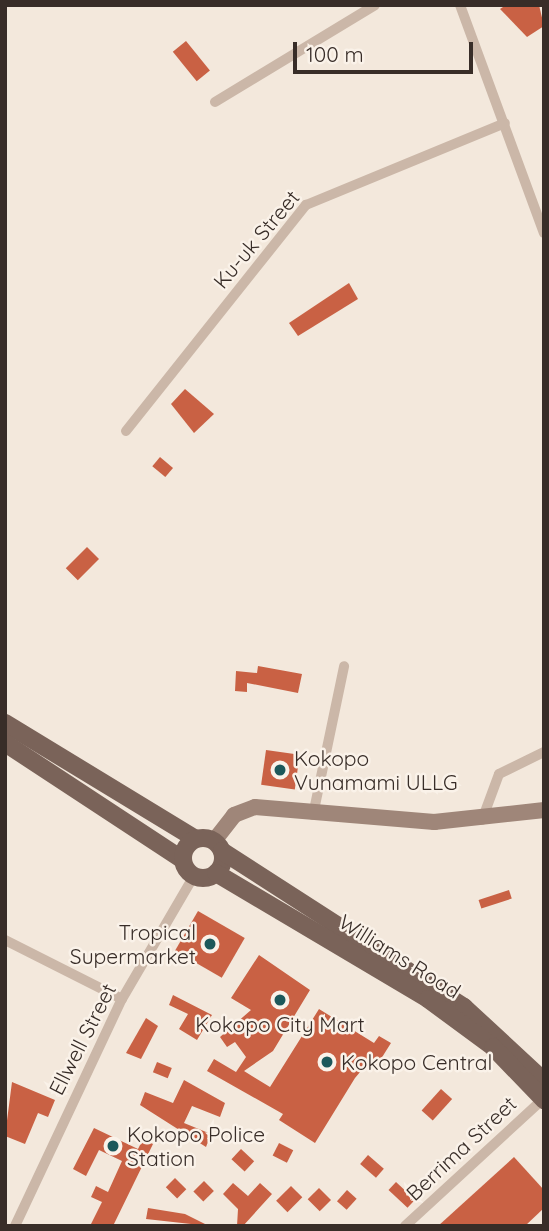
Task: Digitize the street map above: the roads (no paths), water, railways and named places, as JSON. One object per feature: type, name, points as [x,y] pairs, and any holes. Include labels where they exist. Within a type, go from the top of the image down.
[{"type":"main road","name":"Williams Road","points":[[5,723],[196,839],[218,846],[464,1007],[543,1093]]},
{"type":"main road","points":[[5,743],[183,860],[194,876],[216,873],[218,846]]},
{"type":"main road","points":[[183,860],[196,839]]},
{"type":"main road","name":"Williams Road","points":[[216,873],[445,1010],[493,1047],[543,1093]]},
{"type":"street","points":[[215,102],[375,5]]},
{"type":"street","points":[[460,5],[544,233]]},
{"type":"street","name":"Ku-uk Street","points":[[126,430],[306,205],[505,123]]},
{"type":"street","points":[[313,815],[344,666]]},
{"type":"street","points":[[482,820],[499,774],[544,752]]},
{"type":"street","points":[[218,846],[247,808],[313,815],[482,820],[544,810]]},
{"type":"street","name":"Ellwell Street","points":[[15,1226],[122,999],[194,876]]},
{"type":"street","points":[[5,940],[122,999]]},
{"type":"street","name":"Berrima Street","points":[[405,1226],[543,1093]]},
{"type":"place","name":"Kokopo Vunamami ULLG","points":[[280,770]]},
{"type":"place","name":"Tropical Supermarket","points":[[210,944]]},
{"type":"place","name":"Kokopo City Mart","points":[[280,1000]]},
{"type":"place","name":"Kokopo Central","points":[[327,1062]]},
{"type":"place","name":"Kokopo Police Station","points":[[113,1146]]}]
